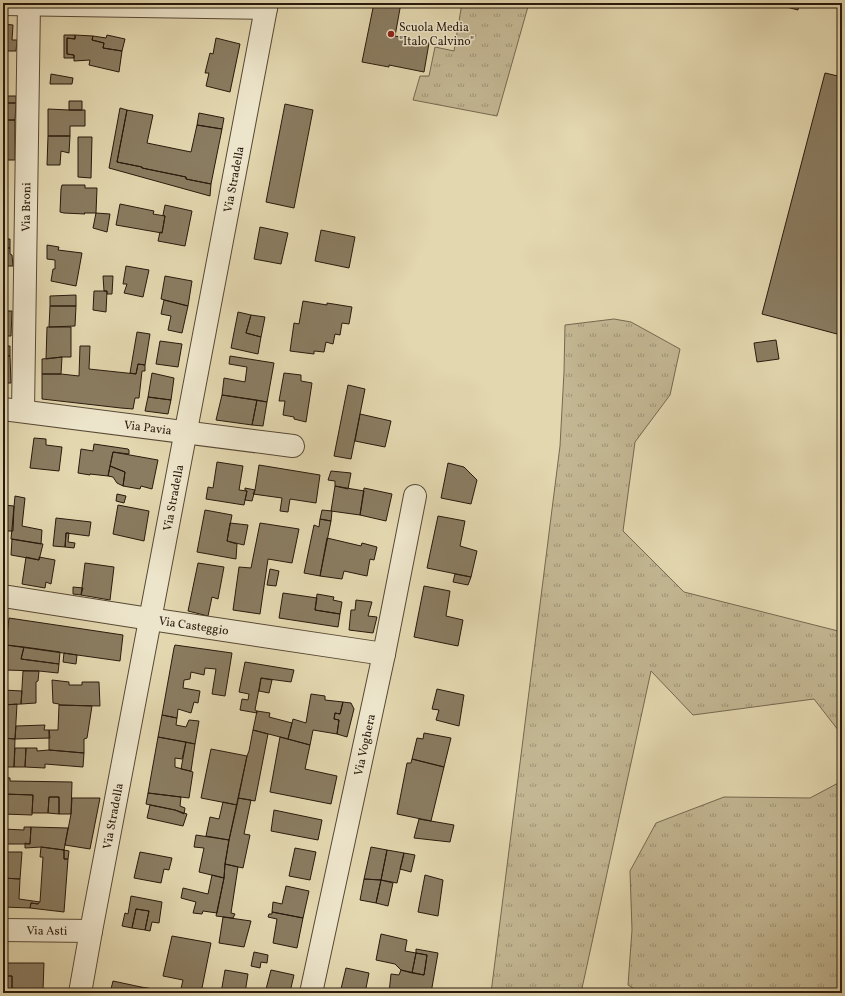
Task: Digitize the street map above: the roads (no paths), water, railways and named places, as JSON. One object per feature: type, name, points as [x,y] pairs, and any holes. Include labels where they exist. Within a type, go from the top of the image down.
[{"type":"street","points":[[3,4],[266,6]]},
{"type":"street","name":"Via Broni","points":[[13,410],[29,4]]},
{"type":"street","name":"Via Stradella","points":[[80,993],[266,6]]},
{"type":"street","name":"Via Pavia","points":[[13,410],[293,446]]},
{"type":"street","name":"Via Voghera","points":[[312,993],[384,654],[415,496]]},
{"type":"street","name":"Via Casteggio","points":[[3,596],[384,654]]},
{"type":"street","name":"Via Asti","points":[[3,930],[91,930]]},
{"type":"place","name":"Scuola Media \"Italo Calvino\"","points":[[391,34]]}]
